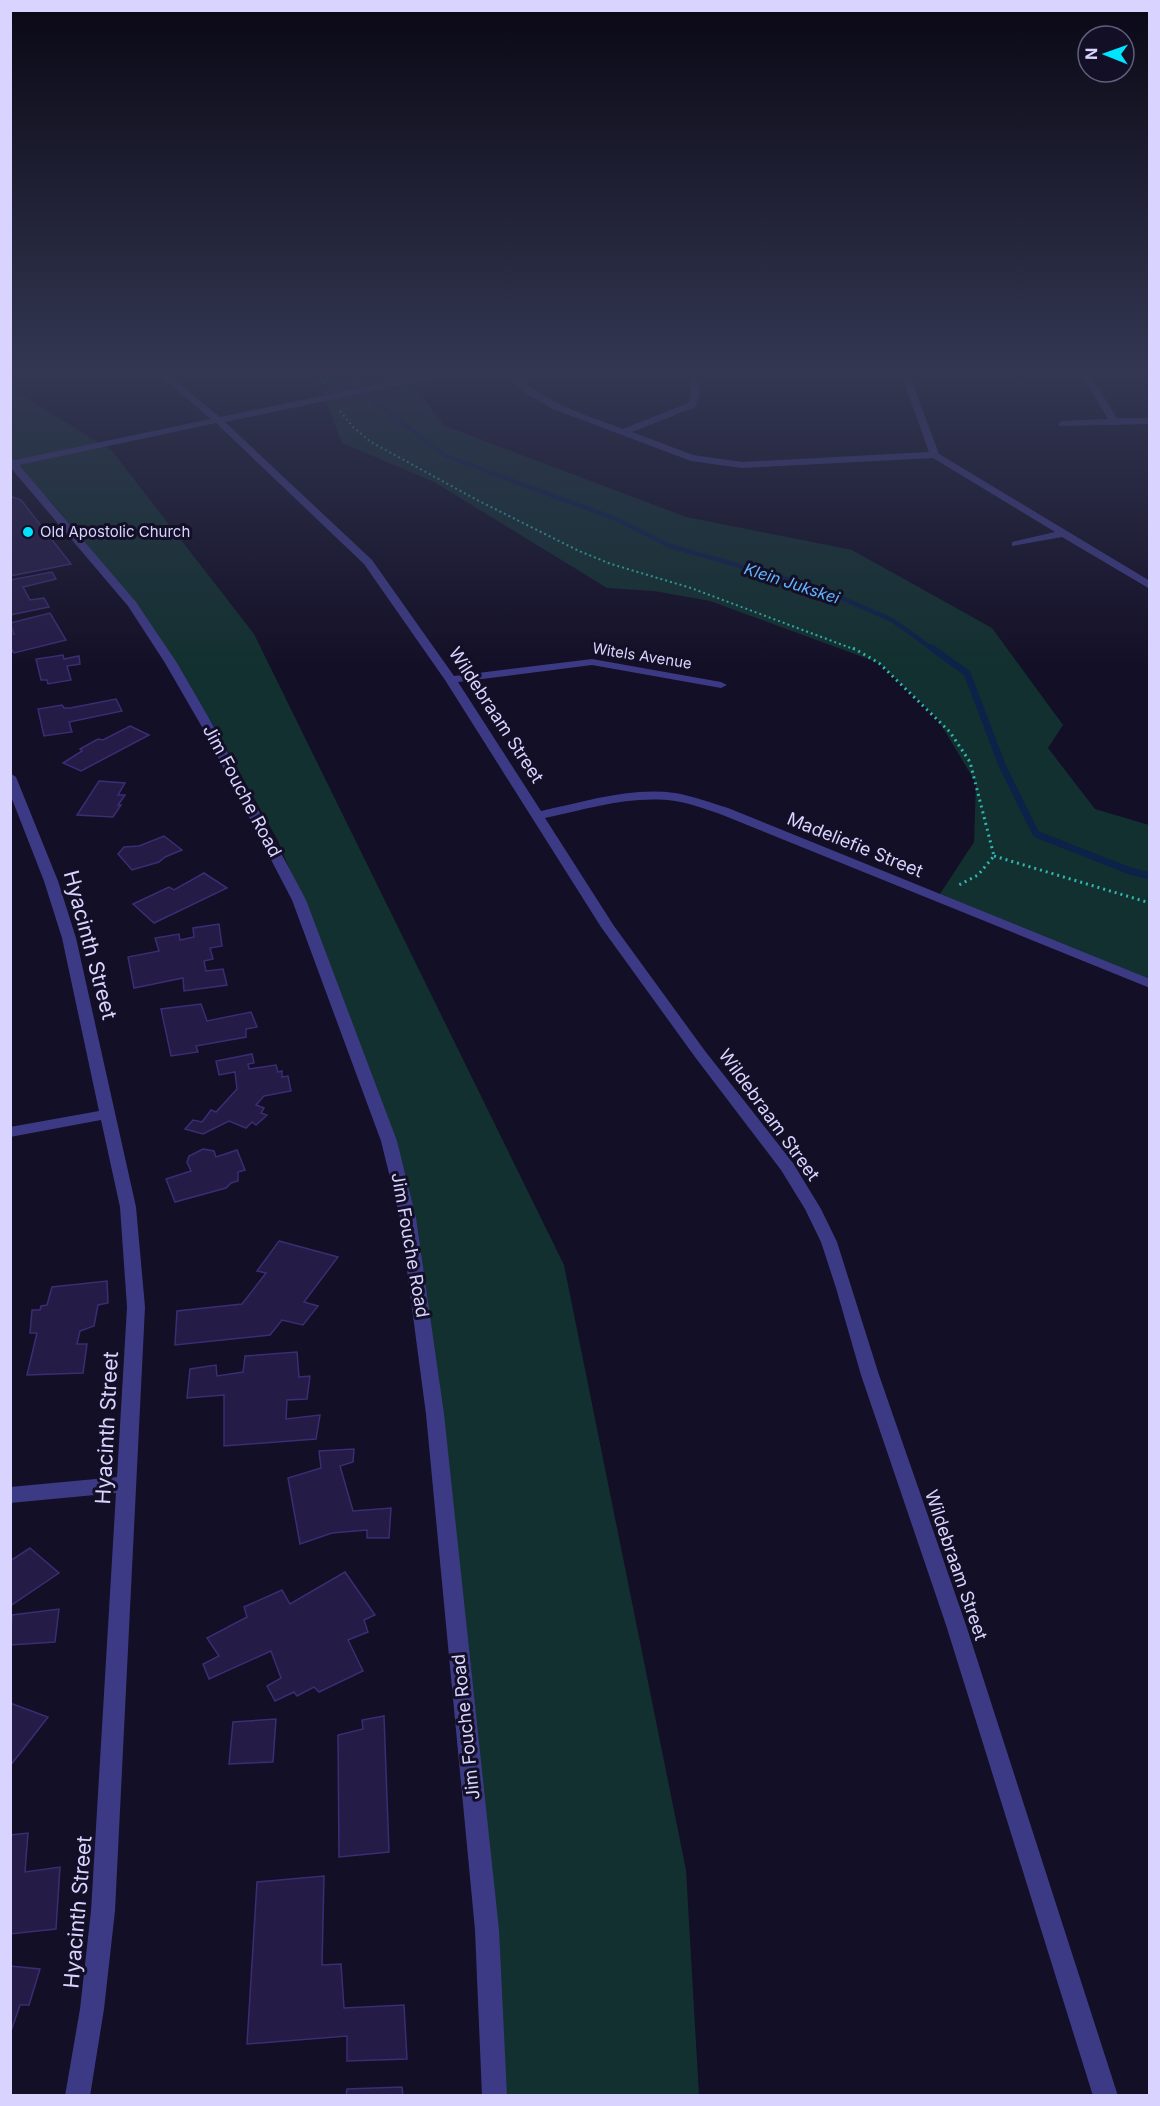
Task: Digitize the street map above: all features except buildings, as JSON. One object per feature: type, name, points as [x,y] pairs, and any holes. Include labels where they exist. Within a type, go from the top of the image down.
[{"type":"street","name":"Jim Fouche Road","points":[[20,471],[132,604],[171,663],[213,736],[299,900],[370,1086],[397,1169],[419,1285],[435,1414],[487,1930],[495,2096]]},
{"type":"street","name":"Wildebraam Street","points":[[272,471],[368,562],[451,680],[608,927],[787,1167],[813,1209],[829,1242],[870,1375],[956,1625],[1106,2096]]},
{"type":"street","points":[[960,471],[1149,586]]},
{"type":"street","points":[[1016,544],[1062,534]]},
{"type":"street","name":"Witels Avenue","points":[[451,680],[592,662],[721,685]]},
{"type":"street","name":"Hyacinth Street","points":[[10,777],[51,881],[69,938],[128,1207],[136,1307],[103,1911],[92,2009],[77,2096]]},
{"type":"street","name":"Madeliefie Street","points":[[537,816],[637,797],[654,795],[682,798],[724,811],[1149,984]]},
{"type":"street","points":[[10,1132],[109,1114]]},
{"type":"street","points":[[10,1495],[127,1484]]},
{"type":"path","points":[[425,471],[579,551],[611,564],[691,588],[817,634],[853,648],[879,663],[950,732],[970,762],[994,856]]},
{"type":"path","points":[[936,898],[978,875],[994,856]]},
{"type":"path","points":[[994,856],[1149,903]]},
{"type":"green space","points":[[22,471],[128,471],[254,634],[564,1265],[686,1870],[699,2095],[500,2095],[408,1211],[325,956],[278,841],[212,723],[133,602],[53,504]]},
{"type":"green space","points":[[409,471],[565,471],[686,517],[852,550],[992,628],[1063,725],[1048,748],[1095,809],[1149,825],[1149,984],[938,897],[974,842],[976,783],[937,718],[879,663],[710,601],[654,591],[607,588],[434,482]]},
{"type":"waterway","name":"Klein Jukskei","points":[[487,471],[616,519],[670,546],[821,589],[892,620],[934,650]]},
{"type":"waterway","name":"Klein Jukskei","points":[[932,648],[967,673],[1002,765],[1036,834],[1130,871],[1150,876]]},
{"type":"place","name":"Old Apostolic Church","points":[[28,532]]}]
